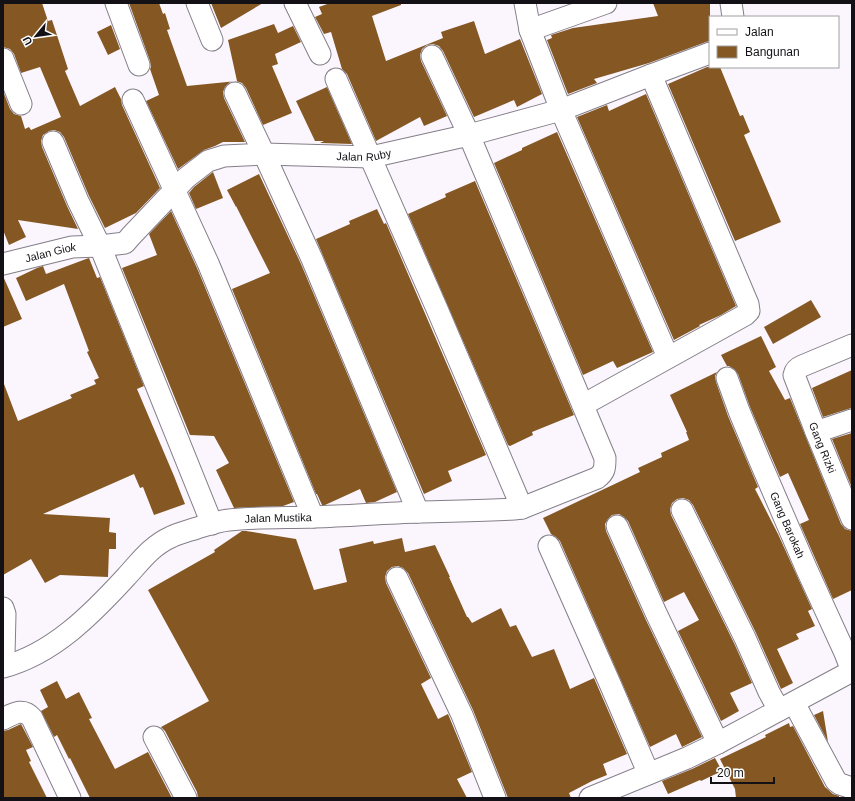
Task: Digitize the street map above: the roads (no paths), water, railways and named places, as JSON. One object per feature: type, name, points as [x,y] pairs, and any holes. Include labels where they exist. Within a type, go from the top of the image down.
[{"type":"street","points":[[116,3],[139,65]]},
{"type":"street","points":[[197,3],[212,40]]},
{"type":"street","points":[[295,3],[320,54]]},
{"type":"street","points":[[526,3],[530,30],[561,110],[668,357]]},
{"type":"street","points":[[530,30],[606,3]]},
{"type":"street","points":[[731,3],[733,16]]},
{"type":"street","name":"Jalan Ruby","points":[[100,246],[125,243],[186,178],[202,166],[224,156],[264,154],[371,157],[469,135],[561,110],[709,53]]},
{"type":"street","points":[[432,56],[469,135],[583,405],[745,315],[749,311],[749,306],[651,75]]},
{"type":"street","points":[[3,59],[21,104]]},
{"type":"street","points":[[336,79],[522,508]]},
{"type":"street","points":[[235,93],[312,259],[418,512]]},
{"type":"street","points":[[133,100],[211,271],[270,409],[313,517]]},
{"type":"street","points":[[53,142],[78,201],[100,246],[212,524]]},
{"type":"street","name":"Jalan Giok","points":[[3,264],[72,247],[100,246]]},
{"type":"street","name":"Gang Rizki","points":[[852,345],[798,368],[794,375],[852,519]]},
{"type":"street","name":"Gang Barokah","points":[[727,378],[759,459],[852,671]]},
{"type":"street","name":"Jalan Mustika","points":[[4,667],[27,659],[46,649],[66,635],[99,605],[149,552],[170,537],[183,532],[227,520],[506,510],[522,508],[597,478],[602,474],[605,467],[605,458],[583,405]]},
{"type":"street","points":[[816,432],[852,420]]},
{"type":"street","points":[[682,510],[745,638],[769,692],[787,707],[836,781],[852,788]]},
{"type":"street","points":[[617,526],[656,614],[718,743]]},
{"type":"street","points":[[549,546],[648,774]]},
{"type":"street","points":[[397,578],[462,715],[495,798]]},
{"type":"street","points":[[3,608],[5,614],[4,667]]},
{"type":"street","points":[[590,798],[612,794],[648,774],[718,743],[852,671]]},
{"type":"street","points":[[3,719],[16,713],[26,712],[29,714],[70,798]]},
{"type":"street","points":[[154,737],[186,798]]}]
